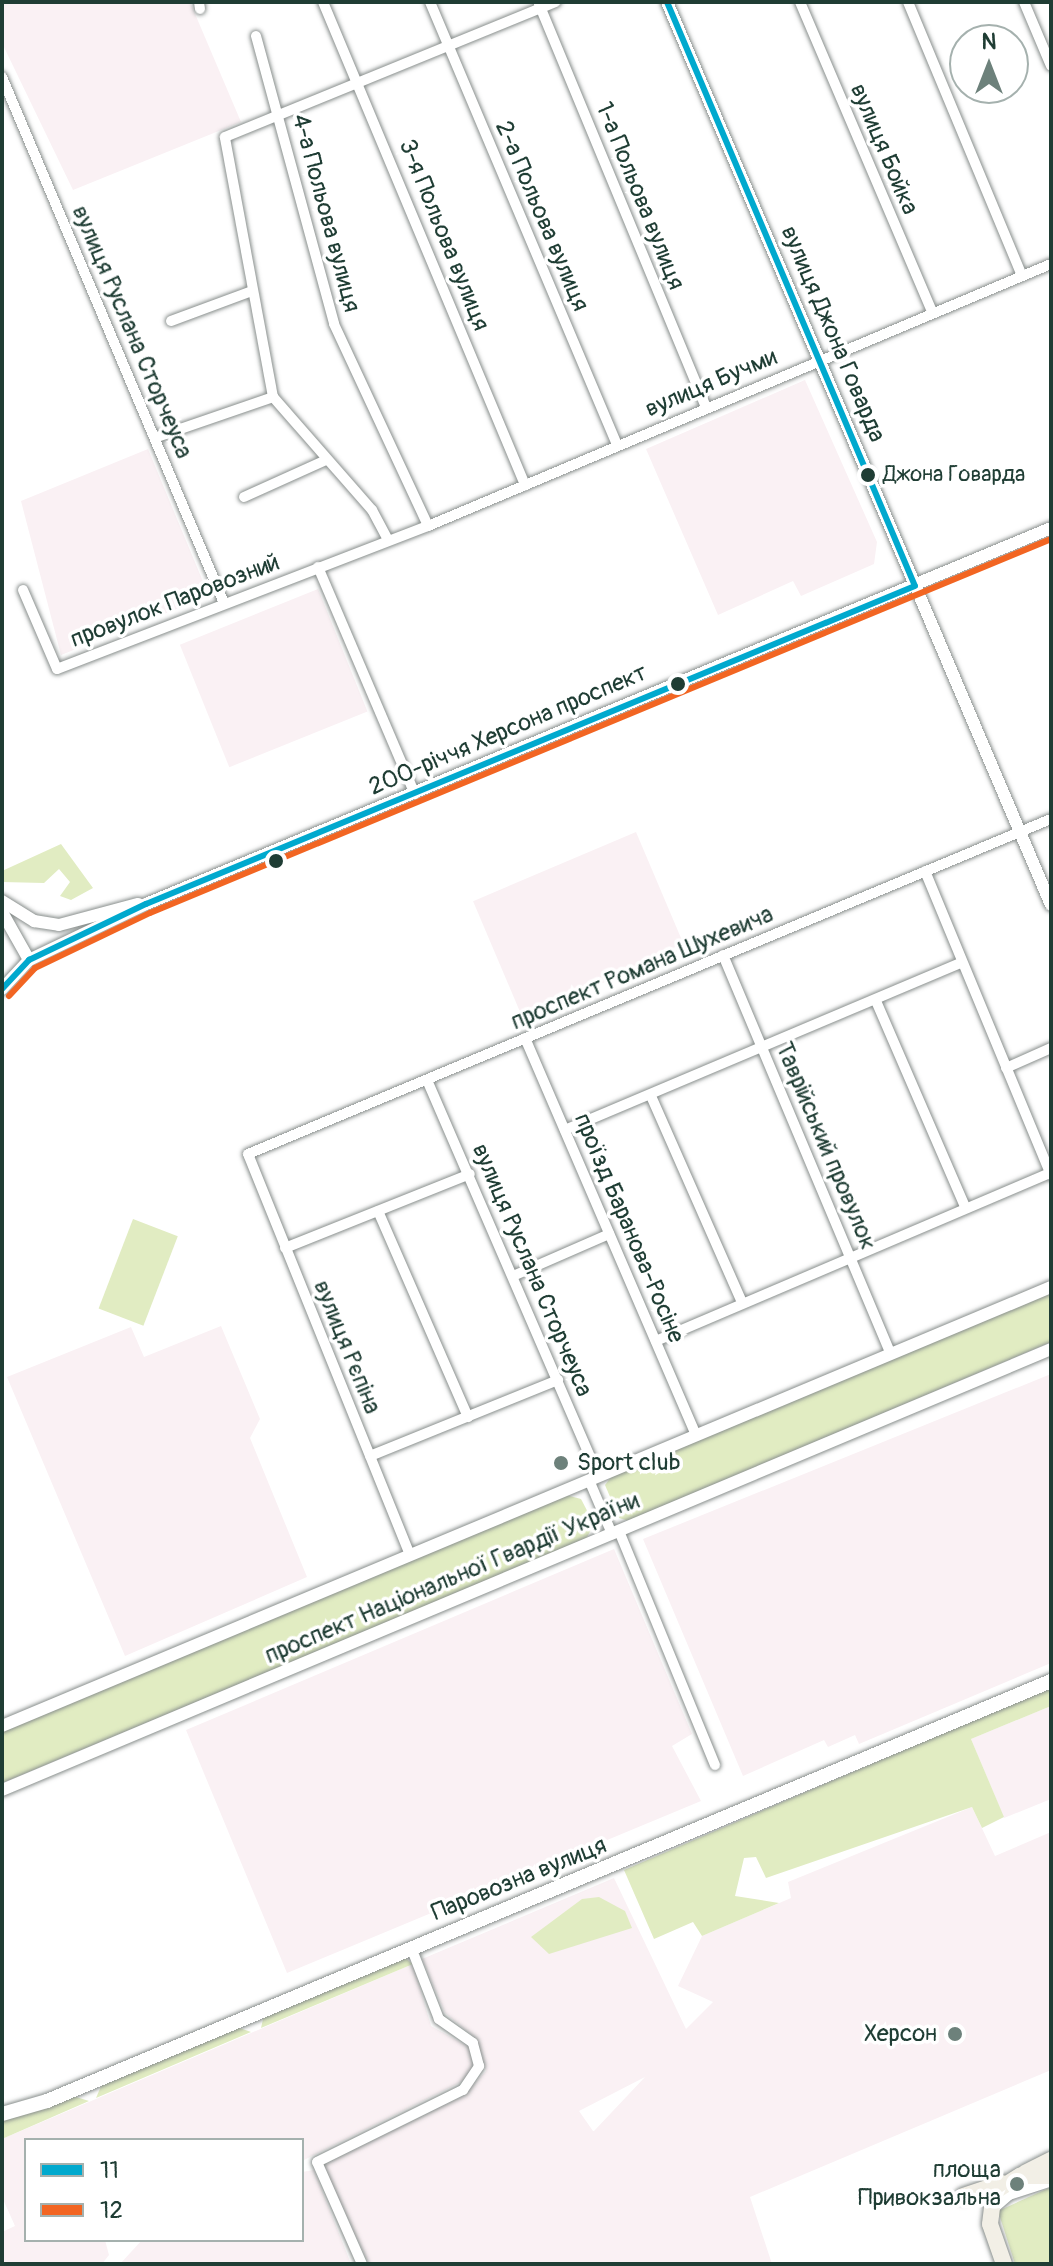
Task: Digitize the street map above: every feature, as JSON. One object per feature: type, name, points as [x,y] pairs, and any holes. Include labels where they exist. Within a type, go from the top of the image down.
[{"type":"main road","name":"Паровозна вулиця","points":[[2,2114],[60,2096],[1051,1681]]},
{"type":"main road","points":[[990,2224],[963,2196],[1014,2178],[1051,2160]]},
{"type":"main road","points":[[1004,2264],[990,2224],[990,2200],[1014,2178],[1051,2176]]},
{"type":"street","name":"3-я Польова вулиця","points":[[323,2],[525,485]]},
{"type":"street","name":"2-а Польова вулиця","points":[[430,2],[617,445]]},
{"type":"street","points":[[387,538],[372,510],[273,397],[225,137],[360,85],[540,5],[556,2]]},
{"type":"street","name":"вулиця Джона Говарда","points":[[667,2],[1051,905]]},
{"type":"street","name":"вулиця Бойка","points":[[800,2],[932,312]]},
{"type":"street","points":[[908,2],[1022,276]]},
{"type":"street","points":[[1024,2],[1051,66]]},
{"type":"street","name":"1-а Польова вулиця","points":[[540,5],[705,405]]},
{"type":"street","name":"4-а Польова вулиця","points":[[256,36],[334,324],[428,526]]},
{"type":"street","name":"вулиця Руслана Сторчеуса","points":[[2,77],[157,437],[224,603]]},
{"type":"street","name":"вулиця Бучми","points":[[387,538],[428,526],[705,405],[1051,264]]},
{"type":"street","points":[[171,321],[252,291]]},
{"type":"street","points":[[157,437],[273,397]]},
{"type":"street","points":[[244,497],[326,460]]},
{"type":"street","name":"200-річчя Херсона проспект","points":[[29,960],[146,904],[1051,528]]},
{"type":"street","name":"провулок Паровозний","points":[[23,590],[57,669],[387,538]]},
{"type":"street","points":[[318,567],[415,794]]},
{"type":"street","name":"проспект Романа Шухевича","points":[[248,1154],[1051,819]]},
{"type":"street","points":[[656,1341],[851,1255],[1050,1174],[925,871]]},
{"type":"street","points":[[2,901],[59,925],[146,904]]},
{"type":"street","points":[[2,912],[29,960],[2,989]]},
{"type":"street","name":"Таврійський провулок","points":[[723,955],[891,1354]]},
{"type":"street","points":[[565,1130],[876,1001],[962,962]]},
{"type":"street","points":[[876,1001],[965,1207]]},
{"type":"street","name":"проїзд Баранова-Росіне","points":[[525,1038],[696,1435]]},
{"type":"street","points":[[1006,1068],[1051,1048]]},
{"type":"street","name":"вулиця Руслана Сторчеуса","points":[[427,1080],[558,1380],[616,1532]]},
{"type":"street","points":[[651,1096],[742,1302]]},
{"type":"street","name":"вулиця Рєпіна","points":[[248,1154],[410,1555]]},
{"type":"street","points":[[285,1248],[470,1174]]},
{"type":"street","points":[[378,1211],[468,1417]]},
{"type":"street","points":[[513,1276],[609,1234]]},
{"type":"street","name":"проспект Національної Гвардії України","points":[[2,1726],[1051,1287]]},
{"type":"street","name":"проспект Національної Гвардії України","points":[[2,1790],[1051,1349]]},
{"type":"street","points":[[370,1456],[558,1380]]},
{"type":"street","points":[[616,1532],[715,1765]]},
{"type":"street","points":[[362,2264],[317,2162],[463,2090],[479,2066],[473,2043],[439,2019],[411,1947]]},
{"type":"street","points":[[990,2224],[1003,2198],[1051,2182]]},
{"type":"shaded area","points":[[2,2],[190,2],[241,122],[73,190],[2,43]]},
{"type":"shaded area","points":[[805,380],[877,542],[874,564],[801,596],[793,581],[718,615],[646,449]]},
{"type":"shaded area","points":[[148,449],[209,596],[61,655],[21,501]]},
{"type":"shaded area","points":[[318,589],[367,711],[229,767],[180,645]]},
{"type":"shaded area","points":[[636,832],[685,948],[522,1017],[473,901]]},
{"type":"shaded area","points":[[221,1326],[260,1419],[250,1438],[307,1577],[125,1656],[7,1377],[131,1327],[144,1357]]},
{"type":"shaded area","points":[[1051,1374],[1051,1663],[859,1744],[855,1735],[828,1747],[824,1740],[743,1776],[643,1539]]},
{"type":"shaded area","points":[[614,1549],[692,1734],[672,1746],[701,1801],[287,1973],[186,1730]]},
{"type":"shaded area","points":[[1051,1706],[1051,1799],[1004,1818],[971,1739]]},
{"type":"shaded area","points":[[972,1807],[995,1856],[1051,1832],[1051,2070],[750,2197],[772,2264],[369,2264],[323,2165],[464,2095],[486,2071],[474,2037],[445,2013],[422,1959],[614,1878],[686,2029],[713,2002],[678,1986],[702,1936],[791,1898],[788,1882]],"holes":[[[645,2077],[594,2131],[579,2111]]]},
{"type":"shaded area","points":[[413,1964],[431,2026],[469,2047],[473,2064],[465,2080],[304,2160],[304,2138],[24,2138],[24,2242],[106,2242],[109,2255],[102,2264],[2,2264],[2,2232],[15,2226],[2,2197],[2,2139]]},
{"type":"shaded area","points":[[314,2170],[351,2264],[120,2264],[140,2242],[304,2242],[304,2172]]},
{"type":"green space","points":[[61,844],[93,888],[71,900],[60,896],[70,882],[59,869],[44,883],[2,882],[2,871]]},
{"type":"green space","points":[[133,1219],[178,1236],[143,1326],[99,1309]]},
{"type":"green space","points":[[1051,1293],[1051,1342],[629,1521],[619,1518],[605,1485],[611,1477]]},
{"type":"green space","points":[[566,1495],[581,1499],[594,1524],[586,1539],[2,1783],[2,1731]]},
{"type":"green space","points":[[1051,1687],[1051,1706],[971,1739],[1004,1817],[982,1828],[972,1807],[766,1878],[756,1857],[744,1858],[735,1896],[779,1903],[702,1936],[693,1922],[654,1939],[624,1870]]},
{"type":"green space","points":[[599,1897],[625,1911],[632,1928],[549,1954],[531,1937],[582,1899]]},
{"type":"green space","points":[[405,1958],[413,1964],[261,2028],[264,2015]]},
{"type":"green space","points":[[234,2026],[251,2032],[96,2098],[102,2084]]},
{"type":"green space","points":[[73,2096],[89,2101],[2,2139],[2,2119]]},
{"type":"green space","points":[[1051,2187],[1051,2264],[1015,2264],[998,2211]]},
{"type":"transit line","name":"11","points":[[667,2],[915,586]]},
{"type":"transit line","name":"12","points":[[9,996],[35,968],[150,913],[1051,539]]},
{"type":"transit line","name":"11","points":[[2,989],[29,960],[146,904],[915,586]]},
{"type":"place","name":"Джона Говарда","points":[[868,475]]},
{"type":"place","name":"Sport club","points":[[561,1463]]},
{"type":"place","name":"Херсон","points":[[955,2034]]},
{"type":"place","name":"площа Привокзальна","points":[[1017,2184]]}]
